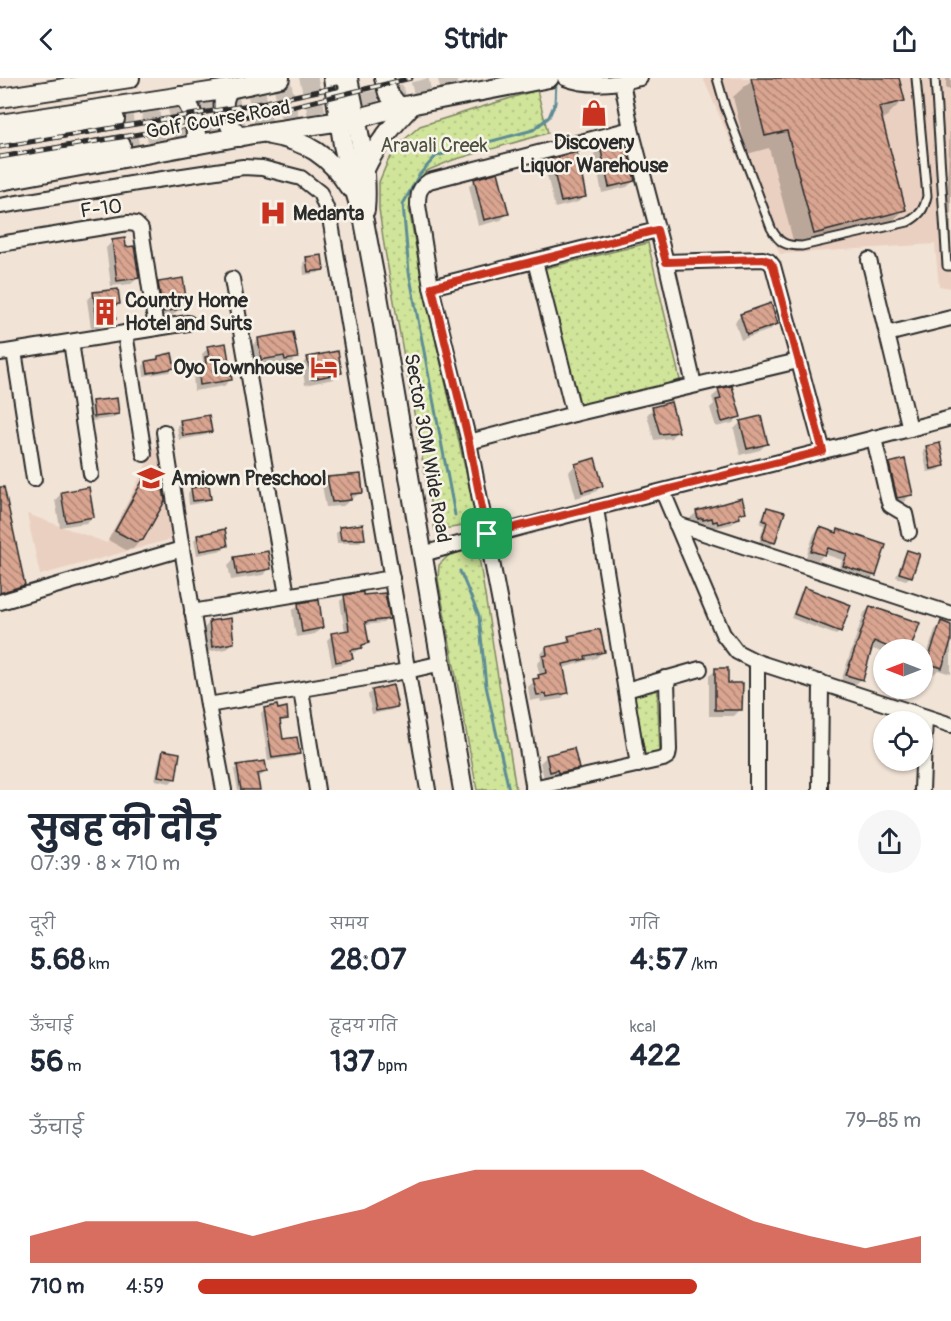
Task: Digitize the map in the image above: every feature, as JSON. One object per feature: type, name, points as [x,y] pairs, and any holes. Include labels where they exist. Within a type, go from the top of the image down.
[{"type":"main road","points":[[0,98],[130,78]]},
{"type":"main road","name":"Golf Course Road","points":[[0,124],[229,89],[279,78]]},
{"type":"main road","points":[[333,78],[365,169],[367,192],[364,221]]},
{"type":"main road","points":[[348,78],[347,120],[350,175],[364,221]]},
{"type":"main road","points":[[365,169],[374,151],[406,106],[388,93],[384,78]]},
{"type":"main road","name":"Golf Course Road","points":[[0,181],[246,135],[347,120],[549,78]]},
{"type":"main road","points":[[229,89],[226,91],[224,106],[227,124],[246,135],[289,140],[315,150],[337,168],[352,193],[364,221]]},
{"type":"main road","points":[[181,96],[188,101],[197,136],[195,145]]},
{"type":"main road","points":[[0,138],[115,119]]},
{"type":"main road","points":[[0,166],[121,146]]},
{"type":"main road","name":"Sector 30M Wide Road","points":[[364,221],[463,790]]},
{"type":"street","points":[[565,78],[578,83],[622,82],[640,78]]},
{"type":"street","points":[[622,82],[631,129],[666,262],[694,385]]},
{"type":"street","points":[[631,129],[429,181],[421,186],[418,205],[432,287],[469,442],[534,789],[668,756],[667,681],[664,678]]},
{"type":"street","points":[[0,206],[243,167],[262,168],[301,178],[320,194],[330,218],[428,790]]},
{"type":"street","points":[[32,175],[36,200]]},
{"type":"street","name":"F-10","points":[[0,244],[128,223],[136,224],[141,229],[156,328]]},
{"type":"street","points":[[432,287],[657,230]]},
{"type":"street","points":[[666,262],[763,259],[769,261],[773,266],[823,451]]},
{"type":"street","points":[[869,260],[910,429]]},
{"type":"street","points":[[535,261],[574,414]]},
{"type":"street","points":[[232,279],[287,595]]},
{"type":"street","points":[[887,334],[951,318]]},
{"type":"street","points":[[0,353],[188,324]]},
{"type":"street","points":[[125,333],[144,454]]},
{"type":"street","points":[[71,342],[91,474]]},
{"type":"street","points":[[14,351],[34,479]]},
{"type":"street","points":[[469,442],[574,414],[798,362]]},
{"type":"street","points":[[423,554],[487,534],[596,509],[951,418]]},
{"type":"street","points":[[164,432],[220,789]]},
{"type":"street","points":[[874,438],[890,505],[905,514],[909,532]]},
{"type":"street","points":[[663,492],[723,634],[737,652],[757,662],[907,711]]},
{"type":"street","points":[[596,509],[638,765]]},
{"type":"street","points":[[676,524],[951,614]]},
{"type":"street","points":[[0,602],[182,549]]},
{"type":"street","points":[[192,612],[392,578]]},
{"type":"street","points":[[757,662],[757,790]]},
{"type":"street","points":[[208,705],[442,663]]},
{"type":"street","points":[[626,690],[700,669]]},
{"type":"street","points":[[819,790],[821,682]]},
{"type":"street","points":[[301,690],[317,790]]},
{"type":"street","points":[[933,719],[951,725]]},
{"type":"street","points":[[922,790],[923,771]]},
{"type":"lane","points":[[717,78],[725,106],[771,228],[777,240],[787,246],[802,246],[908,222],[919,216],[925,207],[927,196],[916,78]]},
{"type":"lane","points":[[935,78],[947,266],[951,266]]},
{"type":"shaded area","points":[[703,78],[951,78],[951,288],[939,286],[935,244],[780,254]]},
{"type":"shaded area","name":"Amiown Preschool","points":[[157,443],[175,538],[40,575],[27,514],[107,543]]},
{"type":"green space","name":"Aravali Creek","points":[[537,90],[548,133],[453,160],[426,171],[415,188],[409,209],[421,276],[476,516],[464,526],[435,530],[384,245],[379,209],[379,182],[388,161],[404,140],[420,126]]},
{"type":"green space","points":[[648,243],[680,380],[579,409],[542,269]]},
{"type":"green space","points":[[477,545],[516,790],[477,790],[438,579],[439,565],[454,550]]},
{"type":"green space","points":[[657,687],[660,753],[645,755],[634,695]]},
{"type":"building","points":[[751,78],[899,78],[905,101],[879,107],[906,210],[814,234],[787,131],[765,136]]},
{"type":"building","points":[[625,140],[635,181],[609,187],[600,146]]},
{"type":"building","points":[[577,152],[586,197],[561,202],[551,159]]},
{"type":"building","points":[[498,172],[509,214],[484,220],[474,179]]},
{"type":"building","points":[[125,238],[126,247],[134,246],[139,278],[117,281],[112,240]]},
{"type":"building","points":[[322,255],[324,270],[308,272],[306,257]]},
{"type":"building","points":[[183,278],[186,298],[180,299],[181,309],[163,312],[158,282]]},
{"type":"building","name":"Country Home Hotel and Suits","points":[[118,289],[120,304],[114,305],[116,319],[97,322],[93,292]]},
{"type":"building","points":[[771,303],[778,324],[747,335],[740,314]]},
{"type":"building","points":[[293,332],[298,358],[285,360],[284,356],[261,360],[258,338]]},
{"type":"building","points":[[226,343],[232,380],[200,385],[198,365],[206,364],[205,357],[209,356],[207,346]]},
{"type":"building","points":[[338,351],[342,373],[312,379],[307,357]]},
{"type":"building","points":[[172,353],[175,368],[148,373],[146,361]]},
{"type":"building","points":[[732,386],[741,417],[722,422],[716,400],[721,399],[718,389]]},
{"type":"building","points":[[117,398],[119,414],[94,417],[92,401]]},
{"type":"building","points":[[671,402],[679,432],[660,434],[652,407]]},
{"type":"building","points":[[209,415],[212,432],[183,436],[180,420]]},
{"type":"building","points":[[761,416],[768,444],[747,449],[740,421]]},
{"type":"building","points":[[940,443],[945,466],[931,469],[926,446]]},
{"type":"building","points":[[595,458],[603,486],[582,492],[575,464]]},
{"type":"building","points":[[905,459],[913,495],[897,498],[889,463]]},
{"type":"building","points":[[361,474],[363,493],[351,494],[351,500],[332,502],[327,477]]},
{"type":"building","points":[[144,478],[163,488],[165,501],[143,540],[136,542],[115,531]]},
{"type":"building","points":[[209,485],[211,499],[193,501],[191,488]]},
{"type":"building","points":[[0,487],[4,487],[25,585],[0,593]]},
{"type":"building","points":[[89,487],[94,517],[66,522],[61,492]]},
{"type":"building","points":[[742,498],[746,512],[739,514],[740,518],[718,524],[717,521],[713,522],[712,518],[698,519],[696,511]]},
{"type":"building","points":[[767,507],[785,512],[775,543],[762,539],[767,522],[763,520]]},
{"type":"building","points":[[363,524],[365,539],[341,540],[339,527]]},
{"type":"building","points":[[820,527],[837,533],[838,529],[886,545],[876,576],[843,566],[847,554],[828,548],[825,555],[811,551]]},
{"type":"building","points":[[225,529],[228,546],[200,551],[197,535]]},
{"type":"building","points":[[907,550],[920,554],[912,577],[899,573]]},
{"type":"building","points":[[268,551],[271,569],[237,575],[234,557]]},
{"type":"building","points":[[804,587],[851,605],[841,632],[794,614]]},
{"type":"building","points":[[363,592],[363,595],[385,593],[390,619],[365,622],[369,643],[362,645],[362,648],[351,650],[353,659],[336,662],[331,633],[349,630],[344,595]]},
{"type":"building","points":[[319,600],[323,628],[302,632],[298,603]]},
{"type":"building","points":[[870,606],[920,623],[914,639],[873,639],[863,680],[846,675]]},
{"type":"building","points":[[231,618],[234,643],[212,647],[209,621]]},
{"type":"building","points":[[941,621],[951,625],[951,642],[942,668],[933,665],[933,645]]},
{"type":"building","points":[[600,629],[605,652],[563,664],[569,693],[547,697],[546,694],[537,695],[533,679],[546,673],[543,656],[547,655],[546,647],[570,642],[568,636]]},
{"type":"building","points":[[715,668],[728,668],[728,683],[743,683],[742,710],[715,710]]},
{"type":"building","points":[[393,685],[398,707],[376,711],[372,690]]},
{"type":"building","points":[[277,705],[278,709],[287,707],[288,719],[280,720],[283,739],[297,737],[300,754],[272,758],[264,708]]},
{"type":"building","points":[[574,748],[579,769],[558,773],[557,770],[550,772],[546,755]]},
{"type":"building","points":[[163,750],[180,753],[176,779],[158,776]]},
{"type":"building","points":[[265,761],[267,772],[257,774],[260,790],[241,790],[237,765]]},
{"type":"waterway","points":[[455,515],[409,272],[403,204],[419,175],[436,156],[533,130],[549,117],[555,103],[556,81]]},
{"type":"waterway","points":[[460,571],[479,616],[486,686],[509,790]]},
{"type":"tunnel","points":[[115,119],[277,91],[331,78]]},
{"type":"tunnel","points":[[121,145],[337,107],[466,78]]},
{"type":"railway","points":[[0,157],[261,114],[411,78]]},
{"type":"railway","points":[[0,147],[261,103],[337,87]]},
{"type":"place","name":"Discovery Liquor Warehouse","points":[[594,113]]},
{"type":"place","name":"Medanta","points":[[273,213]]},
{"type":"place","name":"Country Home Hotel and Suits","points":[[105,312]]},
{"type":"place","name":"Oyo Townhouse","points":[[324,367]]},
{"type":"place","name":"Amiown Preschool","points":[[151,478]]},
{"type":"route","points":[[657,230],[666,262],[763,259],[769,261],[773,266],[823,451],[487,534],[469,442],[432,287],[657,230]]}]
